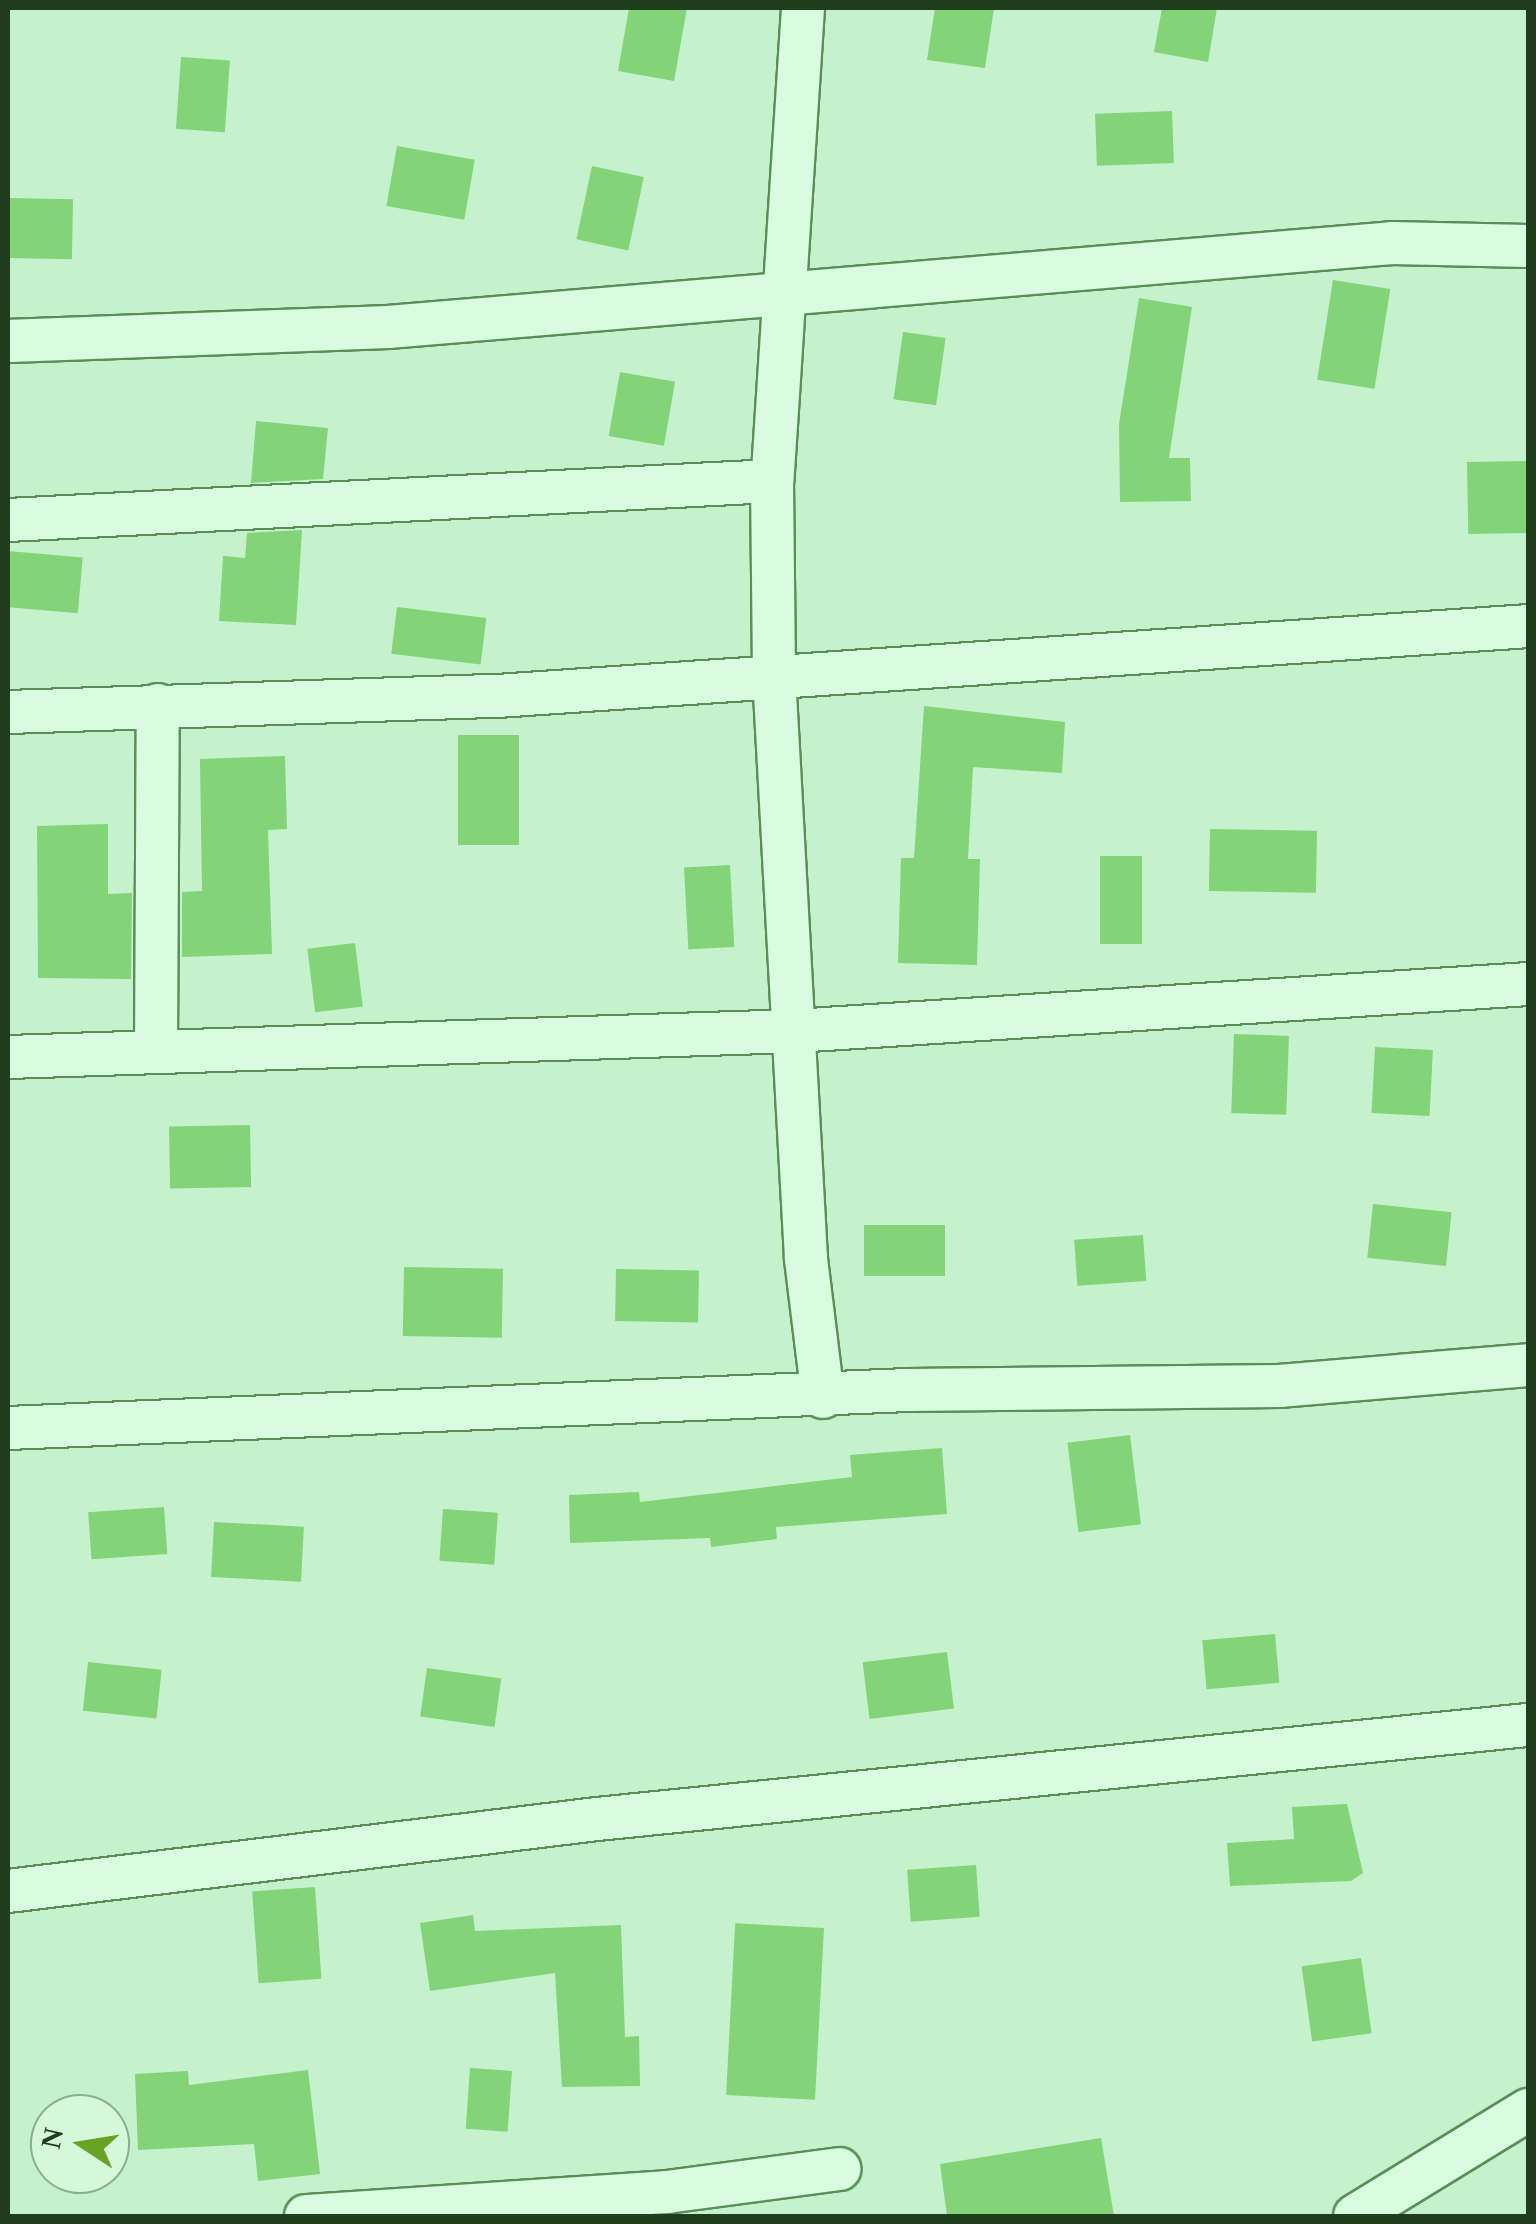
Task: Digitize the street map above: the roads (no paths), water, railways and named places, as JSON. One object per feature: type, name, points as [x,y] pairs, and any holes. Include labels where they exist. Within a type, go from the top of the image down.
[{"type":"street","points":[[804,8],[782,288],[772,481],[774,674],[806,1258],[823,1397]]},
{"type":"street","points":[[8,340],[388,327],[782,288],[1392,244],[1528,246]]},
{"type":"street","points":[[8,520],[772,481]]},
{"type":"street","points":[[8,712],[497,696],[774,674],[1528,626]]},
{"type":"street","points":[[156,1047],[158,705]]},
{"type":"street","points":[[8,1057],[156,1047],[794,1030],[1528,984]]},
{"type":"street","points":[[8,1428],[823,1397],[1279,1386],[1528,1365]]},
{"type":"street","points":[[8,1891],[578,1821],[1528,1726]]},
{"type":"street","points":[[1355,2216],[1528,2110]]},
{"type":"street","points":[[306,2216],[668,2192],[839,2170]]}]
